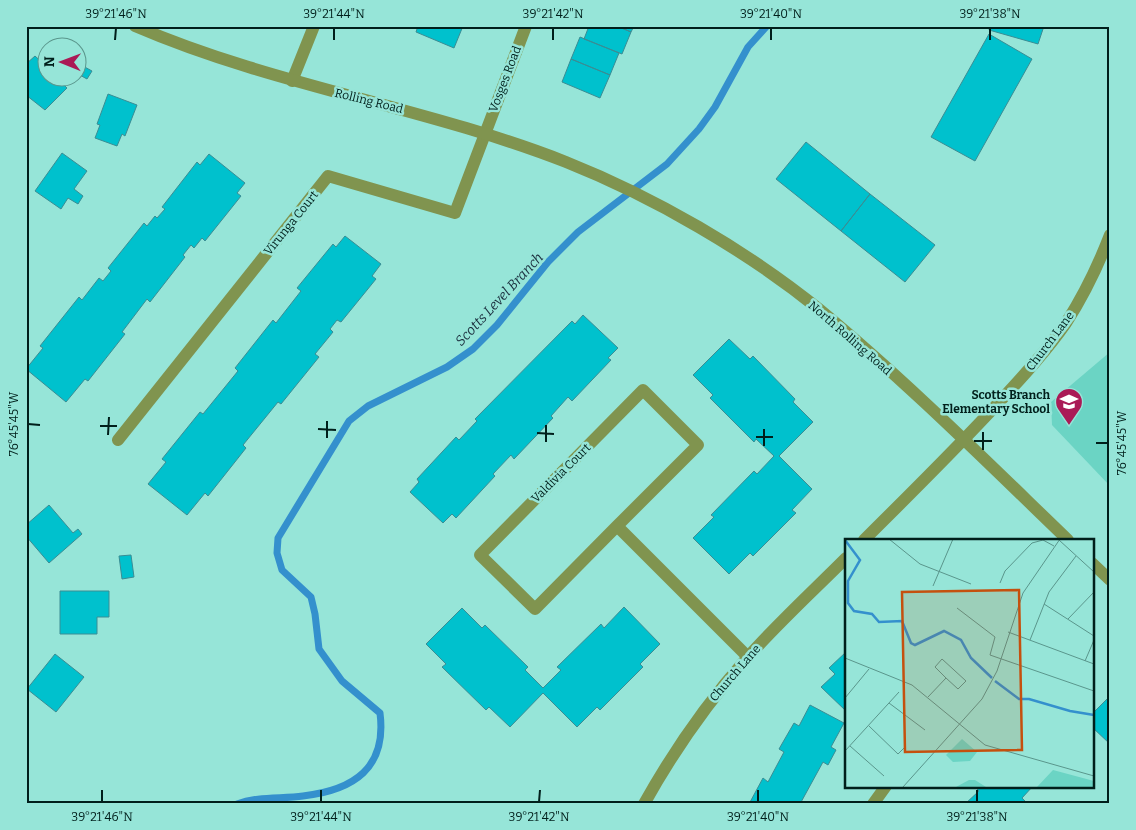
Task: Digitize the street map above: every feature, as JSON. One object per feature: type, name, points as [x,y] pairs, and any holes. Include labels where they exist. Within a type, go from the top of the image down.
[{"type":"street","name":"Rolling Road","points":[[135,26],[216,57],[292,81],[485,133],[570,164],[602,178]]},
{"type":"street","points":[[292,81],[314,26]]},
{"type":"street","name":"Vosges Road","points":[[485,133],[526,26]]},
{"type":"street","name":"Virunga Court","points":[[118,440],[328,176],[455,213],[485,133]]},
{"type":"street","name":"North Rolling Road","points":[[602,178],[645,199],[723,243],[811,303],[964,440],[1067,539]]},
{"type":"street","name":"Church Lane","points":[[865,539],[964,440],[1038,360],[1065,323],[1100,261],[1110,235]]},
{"type":"street","name":"Valdivia Court","points":[[643,390],[698,445],[617,526],[535,609],[480,554],[643,390]]},
{"type":"street","points":[[617,526],[748,657]]},
{"type":"street","name":"Church Lane","points":[[644,804],[690,729],[748,657],[845,559]]},
{"type":"street","points":[[1094,566],[1110,580]]},
{"type":"street","points":[[873,804],[885,788]]},
{"type":"green space","points":[[1110,352],[1110,486],[1052,425],[1051,402]]},
{"type":"building","points":[[418,26],[463,26],[454,48],[416,32]]},
{"type":"building","points":[[589,26],[617,26],[631,32],[622,54],[584,39]]},
{"type":"building","points":[[617,26],[634,26],[631,32]]},
{"type":"building","points":[[990,26],[1044,26],[1038,44],[989,30]]},
{"type":"building","points":[[989,34],[1032,59],[975,161],[931,137]]},
{"type":"building","points":[[580,37],[619,53],[610,75],[571,59]]},
{"type":"building","points":[[35,56],[38,59],[38,88],[67,88],[45,110],[26,95],[26,64]]},
{"type":"building","points":[[571,59],[610,75],[600,98],[562,82]]},
{"type":"building","points":[[88,69],[92,71],[88,77]]},
{"type":"building","points":[[108,94],[137,105],[125,136],[122,134],[117,146],[95,138],[100,125],[97,124]]},
{"type":"building","points":[[806,142],[870,194],[841,231],[776,179]]},
{"type":"building","points":[[62,153],[87,171],[74,189],[83,196],[78,204],[68,198],[61,209],[35,191]]},
{"type":"building","points":[[209,154],[245,183],[237,193],[241,196],[205,241],[202,238],[194,248],[191,245],[183,255],[185,257],[150,302],[147,299],[122,332],[125,334],[88,381],[85,379],[66,402],[26,369],[43,348],[40,346],[79,297],[82,300],[99,278],[103,281],[111,271],[108,268],[144,223],[147,226],[155,216],[157,218],[165,209],[162,207],[197,162],[200,165]]},
{"type":"building","points":[[870,194],[935,245],[905,282],[841,231]]},
{"type":"building","points":[[345,236],[381,264],[372,276],[376,279],[341,322],[337,320],[330,329],[333,332],[315,354],[319,357],[281,404],[278,402],[243,445],[246,448],[208,496],[205,493],[187,515],[148,484],[166,462],[162,459],[200,412],[203,414],[238,371],[235,368],[273,320],[276,323],[301,291],[297,288],[333,244],[336,247]]},
{"type":"building","points":[[583,315],[618,348],[608,358],[611,360],[572,401],[568,397],[551,416],[553,418],[514,459],[511,455],[493,474],[495,476],[456,518],[452,514],[443,523],[410,492],[419,482],[417,479],[456,437],[459,440],[477,421],[475,419],[572,321],[575,324]]},
{"type":"building","points":[[729,339],[750,359],[753,356],[795,399],[793,402],[813,422],[779,456],[812,489],[792,510],[796,513],[753,556],[750,553],[729,574],[693,538],[714,517],[711,515],[754,471],[757,474],[774,456],[756,439],[754,442],[710,398],[713,395],[693,375]]},
{"type":"building","points":[[49,505],[73,533],[78,529],[82,534],[49,563],[26,536],[26,525]]},
{"type":"building","points":[[131,555],[134,577],[122,579],[119,556]]},
{"type":"building","points":[[60,591],[109,591],[109,617],[97,617],[97,634],[60,634]]},
{"type":"building","points":[[624,607],[660,644],[640,664],[643,667],[600,710],[597,707],[577,727],[543,693],[510,727],[489,707],[486,710],[442,667],[446,664],[426,644],[462,608],[482,628],[485,625],[528,667],[525,670],[543,688],[561,670],[557,667],[601,624],[604,628]]},
{"type":"building","points":[[845,653],[845,710],[821,687],[835,674],[829,668]]},
{"type":"building","points":[[55,654],[84,677],[56,712],[27,689]]},
{"type":"building","points":[[1110,696],[1110,744],[1094,729],[1094,712]]},
{"type":"building","points":[[810,705],[844,723],[831,747],[836,750],[828,765],[823,762],[800,804],[749,804],[763,778],[768,782],[784,752],[779,749],[794,723],[799,726]]},
{"type":"building","points":[[976,788],[1031,788],[1022,798],[1026,802],[1024,804],[965,804],[979,791]]},
{"type":"waterway","name":"Scotts Level Branch","points":[[237,804],[245,801],[303,796],[338,788],[352,782],[363,773],[372,762],[378,748],[381,732],[380,713],[342,681],[319,649],[311,597],[282,570],[277,553],[278,538],[349,421],[368,406],[447,367],[473,349],[497,325],[548,262],[578,232],[667,164],[699,129],[715,107],[748,47],[767,26]]},
{"type":"place","name":"Scotts Branch Elementary School","points":[[1069,426]]}]
